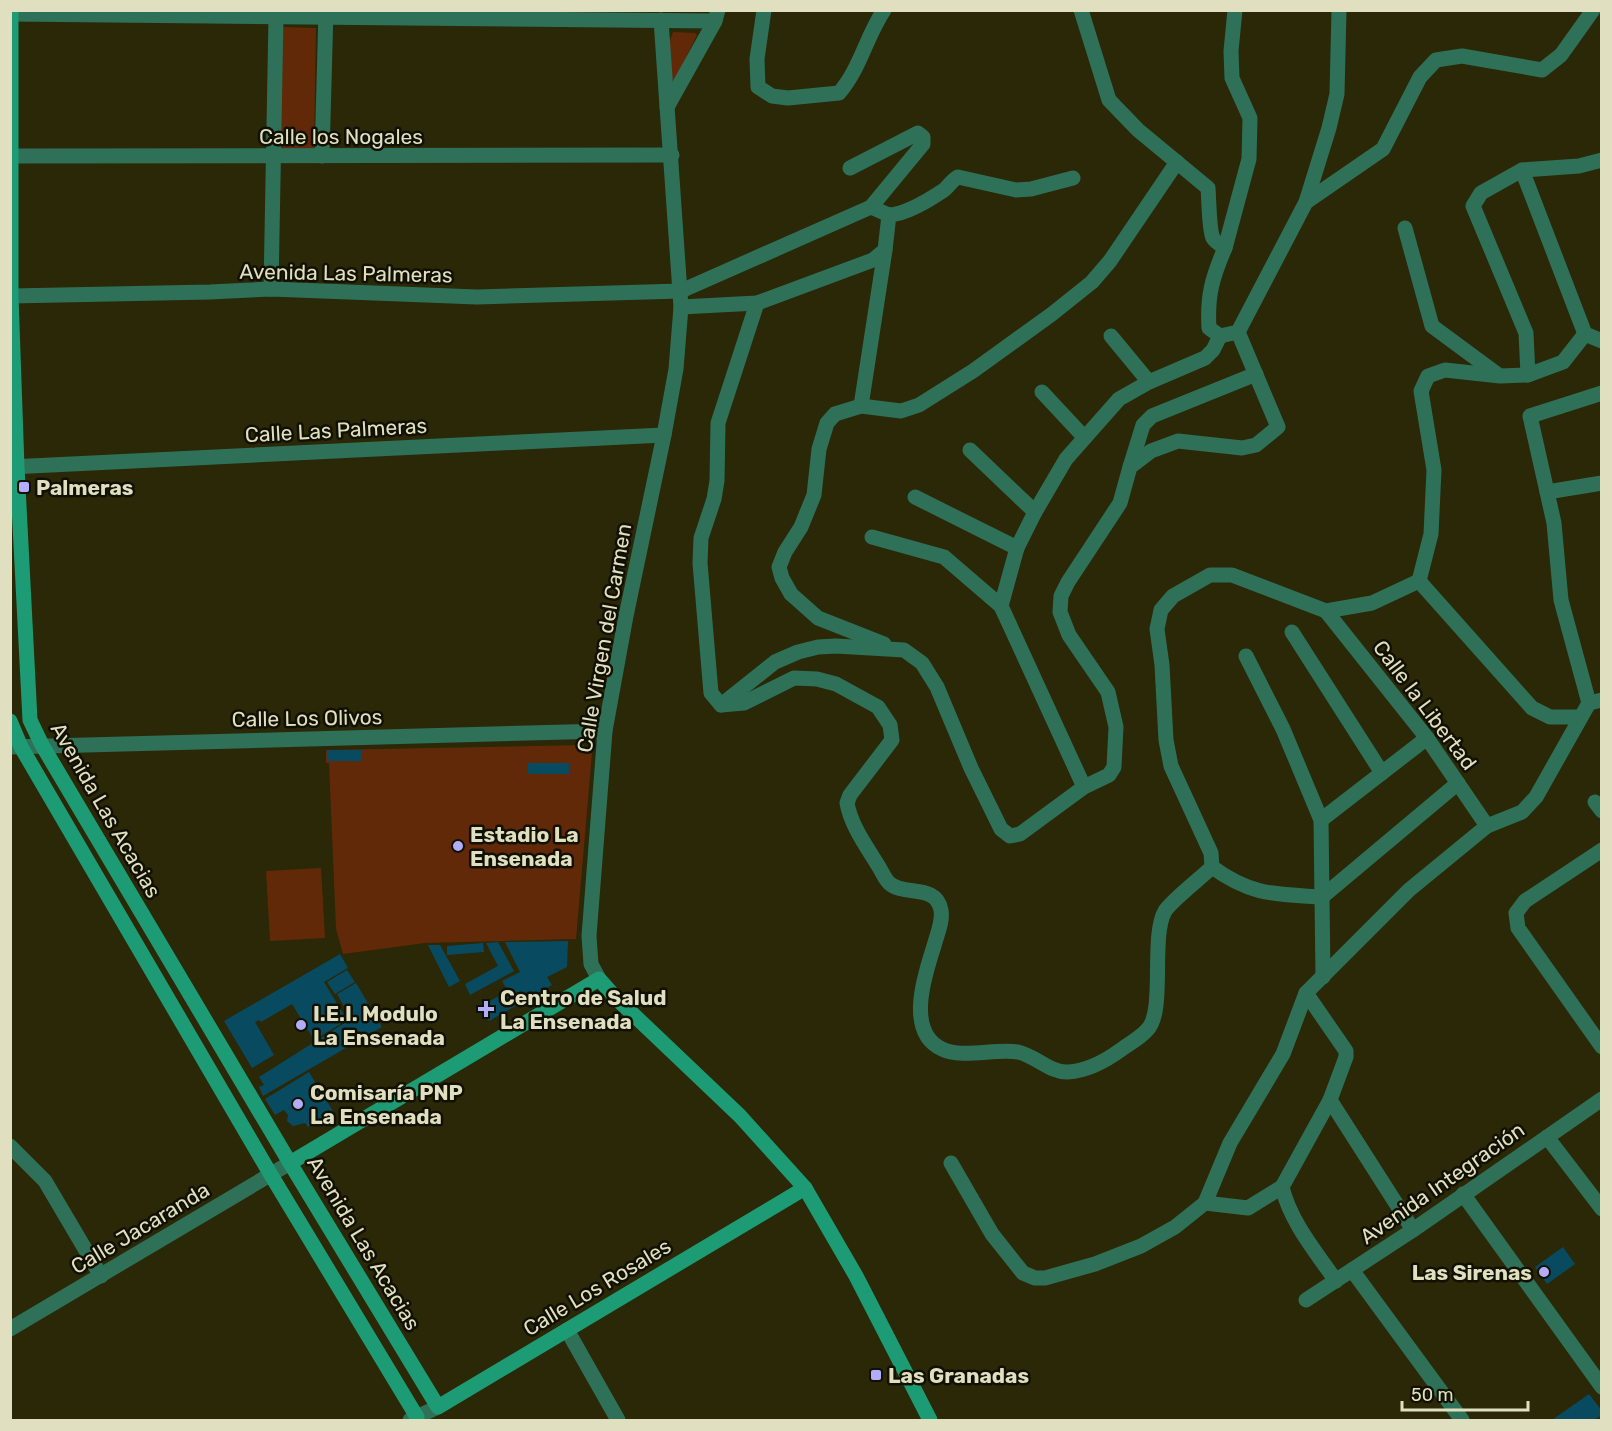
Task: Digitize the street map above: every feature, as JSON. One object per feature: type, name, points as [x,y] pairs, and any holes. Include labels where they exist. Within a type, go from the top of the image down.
[{"type":"street","points":[[764,10],[757,59],[758,87],[772,96],[788,98],[839,93],[850,80],[874,25],[884,10]]},
{"type":"street","points":[[1081,10],[1109,100],[1138,130],[1208,188],[1211,207],[1210,227],[1214,239],[1224,248]]},
{"type":"street","points":[[1235,10],[1231,51],[1232,78],[1250,118],[1249,159],[1224,248],[1214,273],[1208,304],[1209,328],[1220,336],[1238,332],[1306,202],[1337,94],[1339,10]]},
{"type":"street","points":[[1306,202],[1383,149],[1419,77],[1436,60],[1462,56],[1542,70],[1561,55],[1593,10]]},
{"type":"street","points":[[11,12],[276,17],[383,14],[661,20],[717,16]]},
{"type":"street","name":"Avenida Las Acacias","points":[[11,12],[11,296],[14,467],[30,720],[42,745],[290,1163],[438,1407]]},
{"type":"street","points":[[322,156],[326,14]]},
{"type":"street","points":[[667,107],[717,16]]},
{"type":"street","points":[[271,289],[276,17]]},
{"type":"street","name":"Calle Virgen del Carmen","points":[[661,20],[681,307],[676,369],[605,731],[589,936],[591,964],[599,979],[616,998],[740,1116],[805,1188],[856,1276],[930,1420]]},
{"type":"street","points":[[681,291],[871,207],[923,144],[923,137],[918,133],[850,168]]},
{"type":"street","name":"Calle los Nogales","points":[[11,156],[672,155]]},
{"type":"street","points":[[1528,375],[1526,333],[1473,206],[1481,193],[1522,170],[1579,166],[1602,160]]},
{"type":"street","points":[[1177,162],[1110,261],[1092,282],[1052,315],[973,371],[919,405],[901,411],[861,406],[835,414],[827,423],[819,449],[814,495],[801,528],[784,552],[779,567],[791,594],[818,618],[868,639],[904,650],[922,663],[937,687],[971,768],[1001,829],[1010,836],[1020,834],[1084,787],[1109,775],[1114,767],[1116,727],[1108,692],[1069,635],[1060,612],[1061,596],[1080,562],[1120,503],[1143,425],[1152,416],[1256,374]]},
{"type":"street","points":[[1522,170],[1585,334],[1602,341]]},
{"type":"street","points":[[871,207],[889,215],[905,211],[946,189],[954,178],[958,177],[1017,189],[1031,189],[1073,178]]},
{"type":"street","points":[[861,406],[889,215]]},
{"type":"street","points":[[1405,228],[1432,326],[1500,376]]},
{"type":"street","points":[[681,307],[757,303],[873,260],[885,250]]},
{"type":"street","name":"Avenida Las Palmeras","points":[[11,296],[271,289],[477,297],[681,291]]},
{"type":"street","points":[[721,705],[711,693],[700,563],[701,538],[714,499],[717,481],[718,423],[757,303]]},
{"type":"street","points":[[1130,467],[1151,451],[1178,441],[1242,448],[1256,444],[1278,427],[1238,332]]},
{"type":"street","points":[[1419,581],[1431,534],[1434,470],[1420,391],[1428,376],[1444,370],[1500,376],[1528,375],[1563,362],[1585,334]]},
{"type":"street","points":[[1111,336],[1149,382]]},
{"type":"street","points":[[1001,606],[1017,548],[1066,459],[1119,399],[1149,382],[1205,358],[1213,350],[1220,336]]},
{"type":"street","points":[[1042,392],[1084,437]]},
{"type":"street","points":[[951,1163],[992,1234],[1023,1273],[1035,1278],[1045,1278],[1095,1264],[1141,1246],[1175,1227],[1205,1203],[1230,1143],[1283,1054],[1306,993],[1409,890],[1487,826],[1522,812],[1536,797],[1580,717],[1595,702],[1561,600],[1554,524],[1530,416],[1602,393]]},
{"type":"street","name":"Calle Las Palmeras","points":[[14,467],[664,435]]},
{"type":"street","points":[[970,450],[1035,512]]},
{"type":"street","points":[[1547,492],[1602,483]]},
{"type":"street","points":[[915,496],[1017,548]]},
{"type":"street","points":[[873,537],[944,557],[1001,606],[1084,787]]},
{"type":"street","points":[[1419,581],[1372,603],[1326,611],[1232,575],[1210,575],[1173,596],[1161,610],[1157,629],[1162,665],[1166,740],[1171,766],[1211,853],[1212,867],[1230,881],[1260,892],[1322,897],[1458,783]]},
{"type":"street","points":[[1419,581],[1532,708],[1550,717],[1580,717]]},
{"type":"street","name":"Calle la Libertad","points":[[1326,611],[1427,738],[1487,826]]},
{"type":"street","points":[[1292,632],[1382,773]]},
{"type":"street","points":[[721,705],[775,662],[798,652],[818,647],[836,646],[904,650]]},
{"type":"street","points":[[1246,656],[1282,729],[1321,820],[1323,977]]},
{"type":"street","points":[[721,705],[744,703],[794,678],[817,679],[836,684],[878,707],[890,725],[892,740],[850,795],[847,803],[849,813],[889,882],[903,889],[931,895],[937,900],[941,909],[942,919],[920,1002],[921,1022],[928,1039],[942,1050],[961,1053],[1020,1052],[1051,1068],[1068,1072],[1108,1060],[1149,1029],[1156,1002],[1159,936],[1166,910],[1212,867]]},
{"type":"street","name":"Avenida Las Acacias","points":[[10,721],[16,747],[271,1175],[413,1419]]},
{"type":"street","name":"Calle Los Olivos","points":[[16,747],[605,731]]},
{"type":"street","points":[[1321,820],[1427,738]]},
{"type":"street","points":[[1602,850],[1525,901],[1516,913],[1518,928],[1602,1047]]},
{"type":"street","points":[[290,1163],[599,979]]},
{"type":"street","points":[[1205,1203],[1248,1208],[1282,1187],[1330,1100],[1347,1054],[1306,993]]},
{"type":"street","name":"Avenida Integración","points":[[1306,1300],[1413,1230],[1602,1099]]},
{"type":"street","points":[[1330,1100],[1413,1230]]},
{"type":"street","points":[[1547,1137],[1602,1209]]},
{"type":"street","points":[[10,1146],[45,1181],[101,1276]]},
{"type":"street","name":"Calle Jacaranda","points":[[10,1329],[290,1163]]},
{"type":"street","points":[[1282,1187],[1295,1221],[1336,1281]]},
{"type":"street","name":"Calle Los Rosales","points":[[413,1419],[438,1407],[805,1188]]},
{"type":"street","points":[[1463,1194],[1602,1387]]},
{"type":"street","points":[[1352,1270],[1462,1420]]},
{"type":"street","points":[[567,1330],[618,1420]]},
{"type":"shaded area","points":[[282,27],[316,28],[314,149],[280,149]]},
{"type":"shaded area","points":[[673,32],[697,35],[675,80],[671,77],[668,46]]},
{"type":"shaded area","name":"Estadio La Ensenada","points":[[583,745],[592,753],[576,939],[425,943],[343,954],[336,929],[329,763],[326,763],[326,750]]},
{"type":"shaded area","points":[[321,868],[325,938],[270,941],[266,871]]},
{"type":"building","points":[[327,750],[361,750],[361,761],[327,761]]},
{"type":"building","points":[[528,763],[569,763],[569,774],[527,774]]},
{"type":"building","points":[[568,941],[567,967],[547,977],[552,985],[489,1021],[479,1007],[508,991],[502,981],[520,972],[505,942]]},
{"type":"building","points":[[498,942],[514,971],[470,995],[465,984],[498,966],[486,943]]},
{"type":"building","points":[[483,943],[484,952],[447,955],[447,946]]},
{"type":"building","points":[[428,945],[440,945],[460,981],[449,987]]},
{"type":"building","points":[[340,954],[348,968],[324,982],[347,1020],[314,1040],[292,1004],[261,1022],[259,1020],[255,1022],[274,1055],[252,1068],[224,1021]]},
{"type":"building","points":[[347,970],[355,982],[335,994],[327,982]]},
{"type":"building","points":[[356,983],[382,1027],[263,1096],[259,1087],[264,1085],[259,1077],[351,1019],[337,994]]},
{"type":"building","name":"Comisaría PNP La Ensenada","points":[[309,1072],[334,1113],[308,1127],[305,1123],[293,1126],[287,1121],[288,1115],[284,1110],[275,1115],[265,1099]]},
{"type":"building","points":[[1563,1247],[1575,1264],[1547,1284],[1535,1267]]},
{"type":"building","points":[[1589,1394],[1602,1411],[1602,1415],[1594,1420],[1552,1420]]},
{"type":"place","name":"Palmeras","points":[[24,487]]},
{"type":"place","name":"Estadio La Ensenada","points":[[458,846]]},
{"type":"place","name":"Centro de Salud La Ensenada","points":[[486,1009]]},
{"type":"place","name":"I.E.I. Modulo La Ensenada","points":[[301,1025]]},
{"type":"place","name":"Comisaría PNP La Ensenada","points":[[298,1104]]},
{"type":"place","name":"Las Sirenas","points":[[1544,1272]]},
{"type":"place","name":"Las Granadas","points":[[876,1375]]}]
